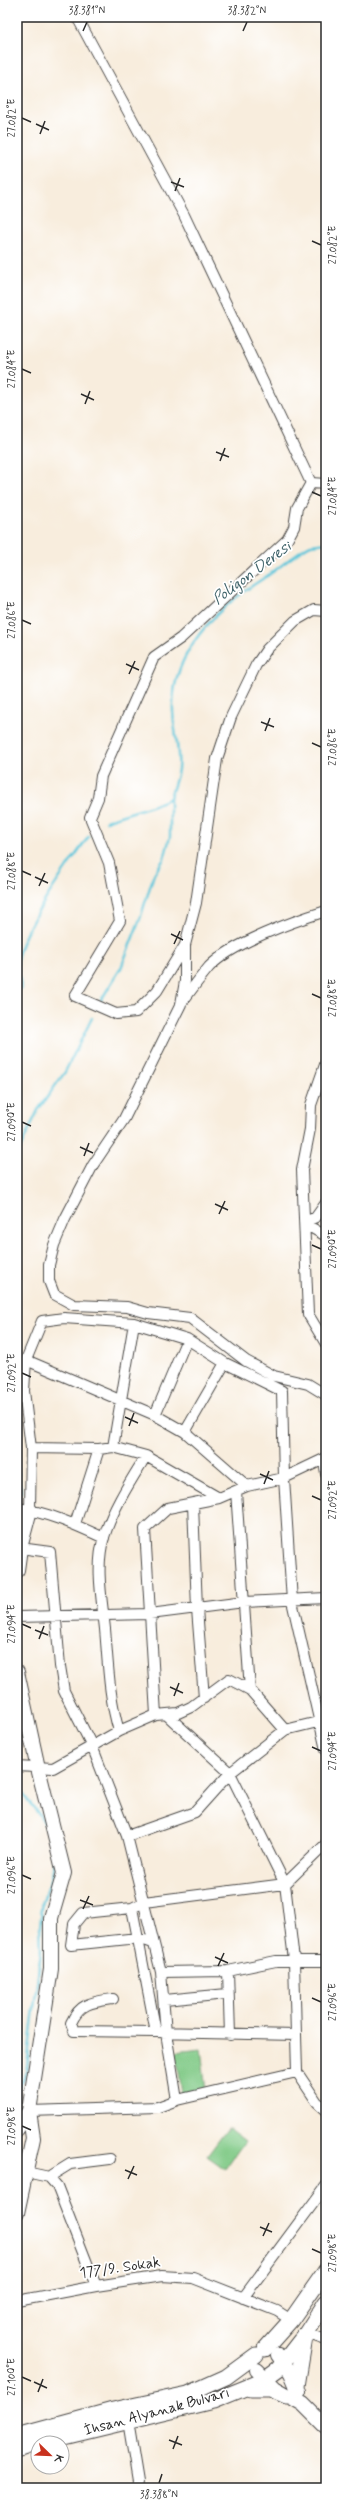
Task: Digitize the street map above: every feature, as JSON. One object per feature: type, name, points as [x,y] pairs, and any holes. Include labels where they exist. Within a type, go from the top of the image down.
[{"type":"main road","name":"İhsan Alyanak Bulvarı","points":[[17,2436],[113,2410],[188,2394],[226,2377],[269,2364],[291,2320],[326,2270]]},
{"type":"main road","name":"İhsan Alyanak Bulvarı","points":[[70,2435],[213,2401],[239,2391],[306,2333],[326,2302]]},
{"type":"main road","points":[[239,2391],[265,2388],[292,2390],[306,2333]]},
{"type":"main road","name":"İhsan Alyanak Bulvarı","points":[[17,2450],[30,2446]]},
{"type":"street","points":[[77,17],[184,215],[311,484]]},
{"type":"street","points":[[311,484],[326,484]]},
{"type":"street","points":[[185,945],[157,991],[136,1012],[116,1014],[75,996],[120,921],[109,863],[90,817],[98,798],[101,776],[154,657],[181,638],[287,540],[294,527],[297,508],[311,484]]},
{"type":"street","points":[[180,1004],[185,980],[185,945],[196,902],[217,760],[231,717],[256,665],[267,650],[295,621],[314,610],[326,611]]},
{"type":"street","points":[[326,911],[286,924],[233,950],[210,966],[180,1004],[124,1119],[113,1138],[93,1165],[65,1219],[54,1245],[49,1266],[49,1281],[54,1294],[74,1305],[127,1307],[148,1313],[190,1318],[246,1361],[274,1376],[308,1384],[326,1395]]},
{"type":"street","points":[[169,972],[185,980]]},
{"type":"street","points":[[326,1062],[311,1105],[310,1129],[302,1170],[308,1314],[326,1344]]},
{"type":"street","points":[[305,1223],[316,1217],[326,1203]]},
{"type":"street","points":[[305,1223],[326,1236]]},
{"type":"street","points":[[17,1570],[31,1448],[24,1391],[26,1360],[42,1321],[64,1318],[134,1323],[187,1339],[225,1363],[282,1391],[284,1478],[292,1601],[322,1721],[326,1750]]},
{"type":"street","points":[[113,1447],[134,1323]]},
{"type":"street","points":[[155,1415],[187,1339]]},
{"type":"street","points":[[26,1360],[155,1415],[185,1432],[247,1486]]},
{"type":"street","points":[[185,1432],[225,1363]]},
{"type":"street","points":[[31,1448],[99,1449],[113,1447],[146,1456],[219,1498]]},
{"type":"street","points":[[75,1524],[99,1449]]},
{"type":"street","points":[[119,1731],[112,1701],[101,1589],[104,1538],[122,1496],[146,1456]]},
{"type":"street","points":[[156,1714],[145,1529],[168,1508],[219,1498],[247,1486],[284,1478],[325,1458],[326,1474]]},
{"type":"street","points":[[236,1491],[250,1690]]},
{"type":"street","points":[[192,1504],[196,1609],[204,1698]]},
{"type":"street","points":[[24,1509],[75,1524],[104,1538]]},
{"type":"street","points":[[20,1548],[50,1552],[55,1617],[64,1690],[92,1746],[127,1836],[161,1972],[165,2000],[166,2033],[177,2100]]},
{"type":"street","points":[[17,1617],[150,1614],[244,1602],[292,1601],[326,1598]]},
{"type":"street","points":[[17,1672],[38,1768],[64,1873],[51,1918],[51,1969],[29,2111],[33,2138],[21,2175],[17,2213]]},
{"type":"street","points":[[17,1766],[53,1768],[119,1731],[156,1714],[167,1715],[178,1713],[204,1698],[229,1679],[250,1690],[285,1730]]},
{"type":"street","points":[[167,1715],[230,1773],[285,1884],[294,1960],[297,2072],[317,2102],[326,2110]]},
{"type":"street","points":[[127,1836],[195,1812],[230,1773],[285,1730],[322,1721]]},
{"type":"street","points":[[153,1943],[138,1938],[71,1944],[74,1924],[83,1913],[132,1908],[144,1902],[285,1884],[326,1844]]},
{"type":"street","points":[[132,1908],[156,2032]]},
{"type":"street","points":[[161,1972],[228,1971],[276,1960],[326,1961]]},
{"type":"street","points":[[228,1971],[227,1994],[230,2035]]},
{"type":"street","points":[[165,2000],[227,1994]]},
{"type":"street","points":[[113,1999],[97,2001],[81,2008],[71,2023],[74,2031],[296,2035]]},
{"type":"street","points":[[29,2111],[158,2107],[177,2100],[297,2072]]},
{"type":"street","points":[[17,2129],[29,2111]]},
{"type":"street","points":[[17,2160],[21,2175]]},
{"type":"street","points":[[21,2175],[49,2177],[70,2164],[110,2160]]},
{"type":"street","points":[[49,2177],[57,2186],[96,2286]]},
{"type":"street","points":[[243,2298],[326,2186]]},
{"type":"street","name":"177/9. Sokak","points":[[17,2301],[96,2286],[162,2276],[193,2278],[277,2311],[291,2320]]},
{"type":"street","points":[[306,2333],[326,2340]]},
{"type":"street","points":[[269,2364],[292,2390]]},
{"type":"street","points":[[269,2364],[303,2404],[326,2427]]},
{"type":"street","points":[[128,2421],[138,2482],[137,2488]]},
{"type":"green space","points":[[201,2049],[206,2090],[182,2094],[176,2052]]},
{"type":"green space","points":[[228,2128],[245,2141],[225,2169],[207,2156]]},
{"type":"waterway","name":"Poligon Deresi","points":[[106,821],[155,805],[170,798],[178,769],[178,748],[173,712],[174,690],[179,670],[188,651],[200,633],[214,617],[230,603],[306,547],[326,543]]},
{"type":"waterway","points":[[101,1000],[121,968],[140,919],[154,874],[164,859],[170,837],[170,798]]},
{"type":"waterway","name":"Poligon Deresi","points":[[17,993],[21,988],[17,961],[20,948],[27,932],[47,897],[89,836]]},
{"type":"waterway","points":[[17,1155],[38,1110],[65,1072],[92,1018]]},
{"type":"waterway","points":[[17,1466],[21,1493]]},
{"type":"waterway","points":[[17,1784],[40,1815],[46,1826]]},
{"type":"waterway","points":[[17,2090],[26,2075],[41,1950],[40,1926],[43,1900],[52,1878],[54,1860]]}]
